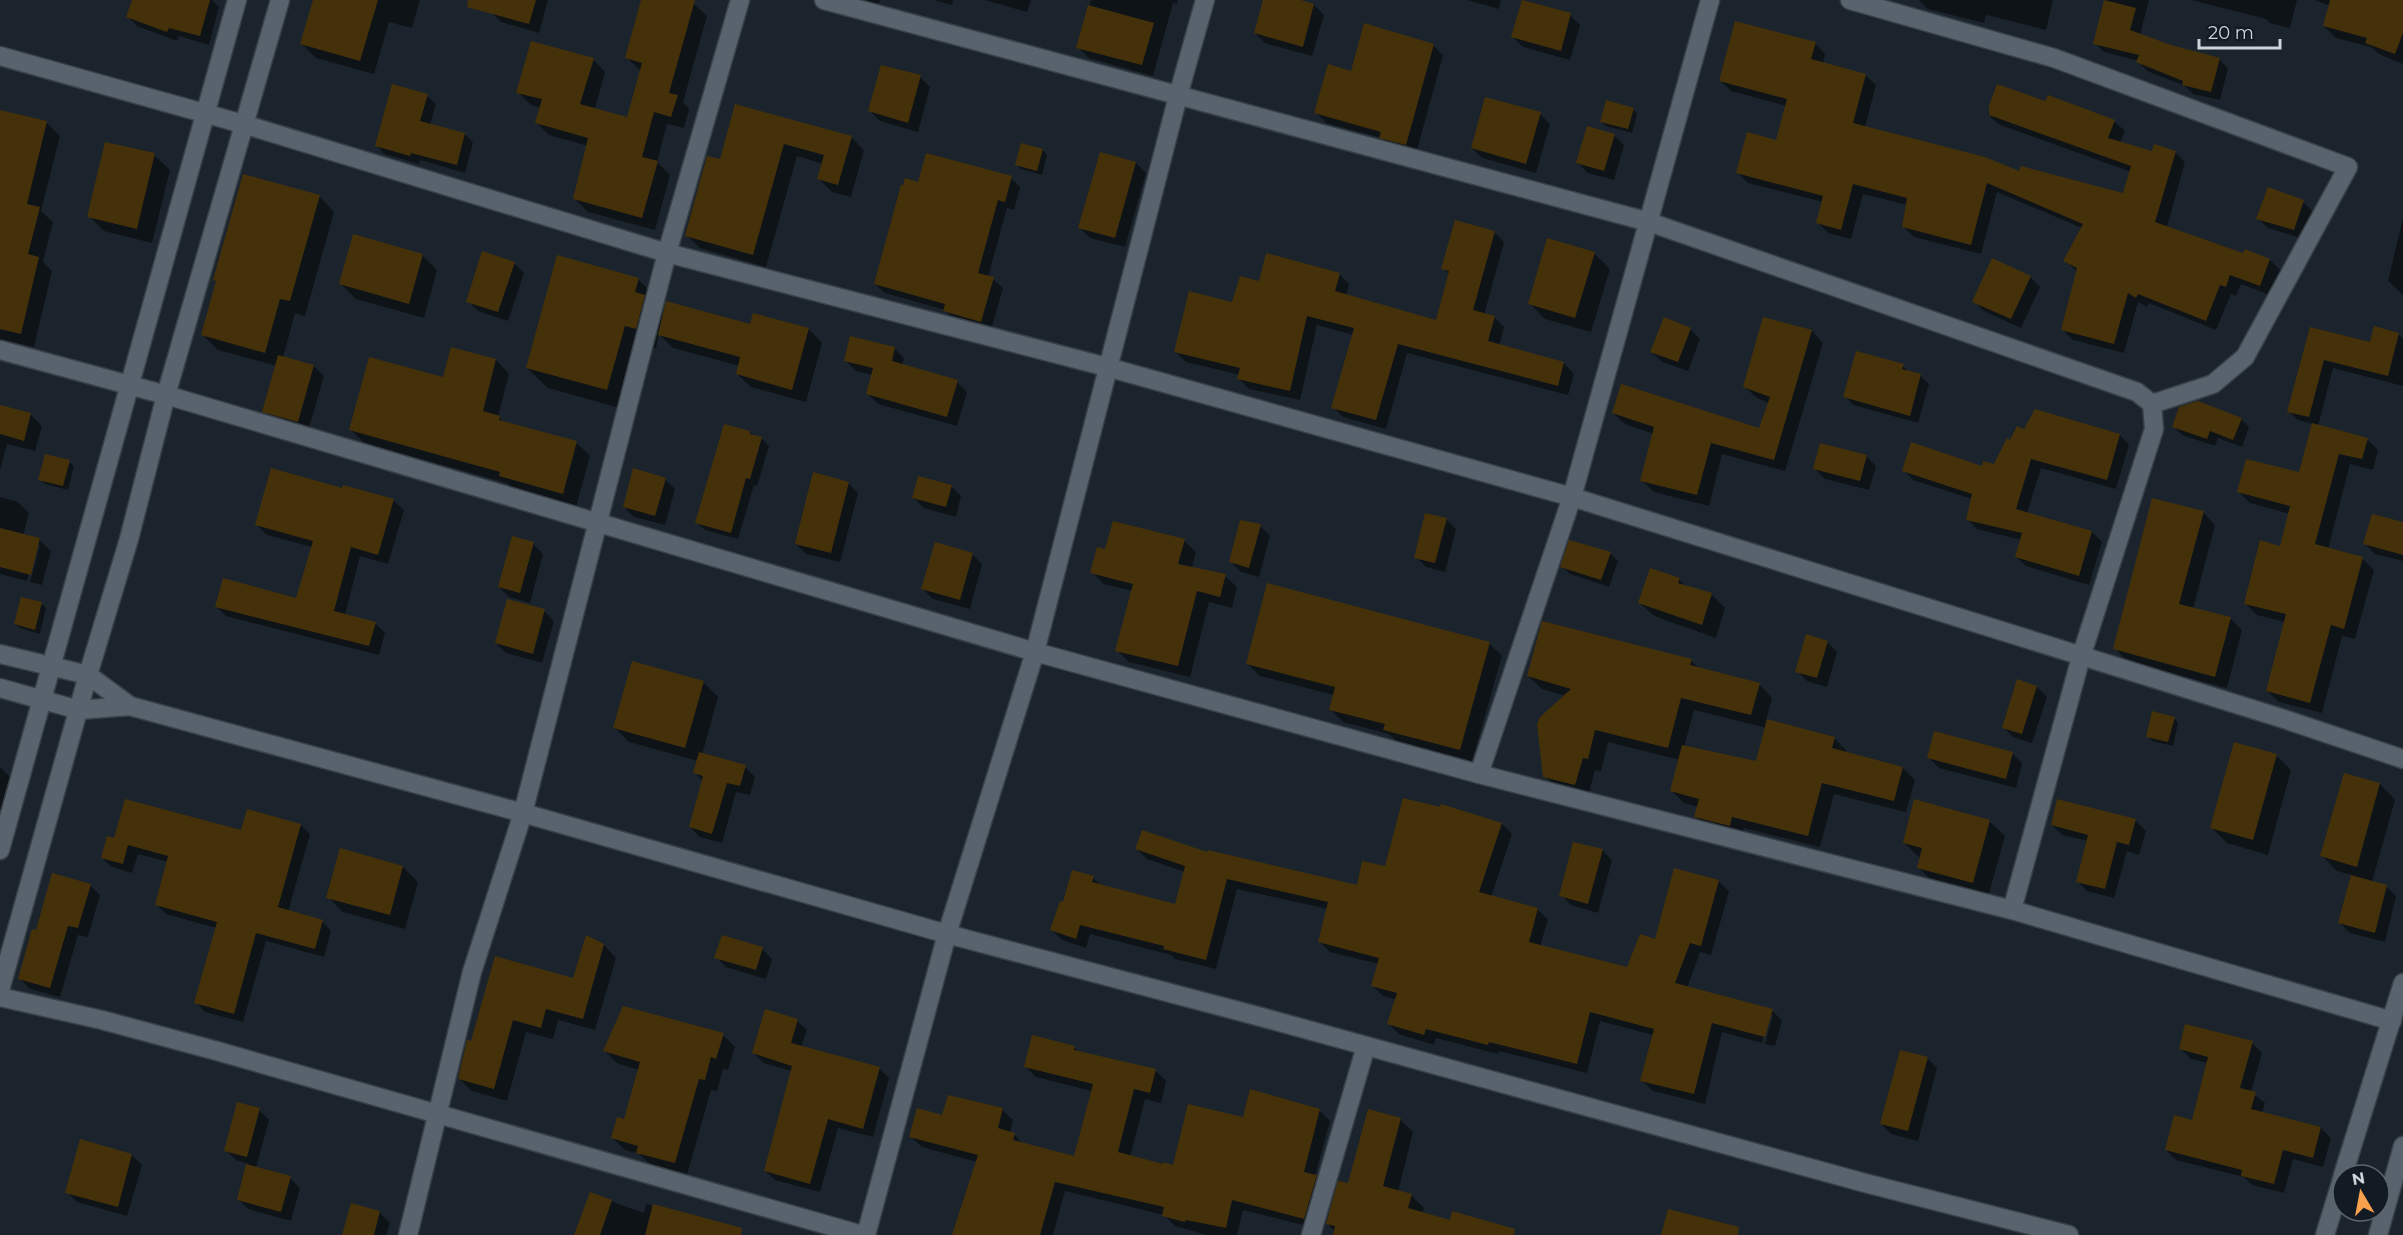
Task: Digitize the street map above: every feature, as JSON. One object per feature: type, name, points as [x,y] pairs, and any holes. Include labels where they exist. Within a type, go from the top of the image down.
[{"type":"street","points":[[0,850],[237,0]]},
{"type":"street","points":[[0,990],[88,675],[129,539],[166,395],[280,0]]},
{"type":"street","points":[[408,1235],[472,972],[523,813],[667,253],[740,0]]},
{"type":"street","points":[[824,0],[1649,222],[2137,392],[2152,404],[2154,429],[2081,657],[2012,910]]},
{"type":"street","points":[[0,997],[113,1023],[864,1235],[947,934],[1035,652],[1107,368],[1205,0]]},
{"type":"street","points":[[1479,774],[1572,497],[1710,0]]},
{"type":"street","points":[[1850,0],[2054,58],[2349,167],[2245,357],[2213,384],[2152,404]]},
{"type":"street","points":[[0,56],[243,124],[667,253],[1107,368],[1572,497],[2284,719],[2403,759]]},
{"type":"street","points":[[0,350],[166,395],[1035,652],[1479,774],[2012,910],[2392,1021]]},
{"type":"street","points":[[0,654],[88,675],[130,706]]},
{"type":"street","points":[[0,688],[79,710],[130,706],[523,813],[947,934],[1136,982],[1864,1183],[2068,1235]]},
{"type":"street","points":[[2347,1163],[2403,983]]},
{"type":"street","points":[[1311,1235],[1366,1046]]},
{"type":"street","points":[[2378,1235],[2403,1146]]},
{"type":"street","points":[[2325,1235],[2331,1215]]},
{"type":"building","points":[[132,0],[210,0],[200,36],[169,28],[167,32],[126,17]]},
{"type":"building","points":[[313,0],[378,0],[360,61],[300,44]]},
{"type":"building","points":[[468,0],[536,0],[529,24],[467,7]]},
{"type":"building","points":[[641,0],[695,0],[669,93],[678,95],[671,117],[654,112],[642,157],[658,161],[642,218],[573,199],[588,138],[535,123],[542,99],[516,93],[531,41],[594,58],[580,104],[627,117],[642,63],[625,58]]},
{"type":"building","points":[[1263,0],[1301,0],[1314,4],[1303,47],[1254,33]]},
{"type":"building","points":[[1522,0],[1571,13],[1561,51],[1511,37]]},
{"type":"building","points":[[2104,0],[2136,8],[2130,30],[2171,45],[2220,58],[2211,92],[2182,85],[2183,81],[2136,62],[2139,55],[2093,44]]},
{"type":"building","points":[[2330,0],[2403,0],[2403,33],[2395,54],[2365,43],[2367,38],[2323,26]]},
{"type":"building","points":[[1088,5],[1154,23],[1142,65],[1076,48]]},
{"type":"building","points":[[1735,21],[1816,42],[1811,59],[1866,74],[1853,123],[1985,157],[2019,171],[2021,166],[2123,193],[2131,166],[1989,115],[1989,106],[1997,84],[2045,101],[2048,95],[2115,120],[2108,138],[2152,151],[2154,144],[2176,151],[2155,222],[2243,253],[2245,249],[2270,259],[2260,286],[2230,275],[2226,287],[2220,285],[2206,321],[2138,294],[2136,298],[2128,293],[2114,344],[2061,330],[2077,268],[2063,261],[2083,224],[1987,183],[1971,245],[1902,227],[1907,198],[1853,184],[1841,230],[1816,223],[1823,196],[1736,173],[1747,132],[1776,140],[1787,99],[1719,81]]},
{"type":"building","points":[[1364,23],[1434,44],[1406,145],[1379,138],[1381,132],[1314,113],[1328,64],[1351,71]]},
{"type":"building","points":[[881,65],[921,75],[908,123],[868,111]]},
{"type":"building","points":[[392,84],[428,94],[420,121],[465,133],[457,165],[411,153],[410,156],[375,146]]},
{"type":"building","points":[[1485,97],[1541,112],[1526,164],[1471,148]]},
{"type":"building","points":[[1606,100],[1634,108],[1628,129],[1600,122]]},
{"type":"building","points":[[735,104],[852,136],[838,185],[817,179],[824,155],[784,144],[753,255],[685,236],[707,156],[720,159]]},
{"type":"building","points":[[0,110],[47,121],[27,204],[40,207],[28,254],[39,257],[21,334],[0,329]]},
{"type":"building","points":[[1587,126],[1615,134],[1604,171],[1576,163]]},
{"type":"building","points":[[105,142],[155,153],[137,229],[87,217]]},
{"type":"building","points":[[1021,143],[1043,149],[1037,171],[1015,165]]},
{"type":"building","points":[[1100,152],[1136,162],[1115,238],[1078,228]]},
{"type":"building","points":[[926,153],[1012,176],[1005,202],[998,200],[978,273],[994,277],[981,322],[943,311],[945,304],[874,284],[901,185],[905,178],[918,182]]},
{"type":"building","points":[[243,174],[320,195],[290,301],[280,299],[265,353],[201,335],[216,281],[213,280]]},
{"type":"building","points":[[2268,187],[2304,200],[2294,230],[2256,219]]},
{"type":"building","points":[[1455,220],[1495,231],[1473,310],[1495,316],[1488,341],[1564,362],[1558,386],[1398,344],[1376,420],[1331,408],[1354,328],[1307,316],[1290,391],[1237,379],[1240,368],[1174,352],[1189,291],[1232,302],[1240,276],[1259,281],[1266,253],[1340,273],[1335,291],[1436,320],[1449,271],[1441,269]]},
{"type":"building","points":[[353,234],[423,254],[409,304],[339,284]]},
{"type":"building","points":[[1547,238],[1595,252],[1575,318],[1528,304]]},
{"type":"building","points":[[482,251],[515,262],[498,312],[466,302]]},
{"type":"building","points":[[557,255],[639,278],[635,292],[645,295],[636,329],[625,326],[607,390],[526,368]]},
{"type":"building","points":[[1992,258],[2031,276],[2011,319],[1972,302]]},
{"type":"building","points":[[666,301],[750,324],[753,313],[809,328],[792,390],[736,374],[740,357],[658,335]]},
{"type":"building","points":[[1664,317],[1691,328],[1678,362],[1650,352]]},
{"type":"building","points":[[1763,317],[1812,330],[1774,460],[1711,443],[1697,495],[1640,481],[1654,427],[1612,413],[1621,384],[1759,428],[1770,397],[1743,387]]},
{"type":"building","points":[[2374,326],[2399,333],[2388,376],[2324,360],[2309,417],[2287,412],[2310,327],[2370,342]]},
{"type":"building","points":[[850,336],[895,347],[892,361],[958,380],[947,417],[866,394],[873,368],[844,361]]},
{"type":"building","points":[[451,347],[496,359],[483,411],[500,416],[499,420],[577,441],[563,494],[499,476],[500,472],[349,430],[369,357],[443,377]]},
{"type":"building","points":[[1856,351],[1904,364],[1902,369],[1921,374],[1910,416],[1843,397]]},
{"type":"building","points":[[278,355],[314,365],[298,422],[262,412]]},
{"type":"building","points":[[2198,401],[2242,418],[2233,440],[2210,431],[2207,439],[2172,427],[2179,407]]},
{"type":"building","points":[[0,405],[31,413],[24,441],[0,434]]},
{"type":"building","points":[[2035,409],[2120,434],[2107,480],[2031,459],[2016,509],[2092,531],[2079,576],[2015,557],[2022,533],[1966,520],[1972,494],[1902,471],[1911,442],[1982,466],[1983,461],[1994,464],[2007,438],[2010,440],[2017,426],[2024,429]]},
{"type":"building","points":[[2312,423],[2368,438],[2362,459],[2339,454],[2315,544],[2363,557],[2344,629],[2331,625],[2310,703],[2266,691],[2286,614],[2244,604],[2260,540],[2280,546],[2290,506],[2237,492],[2246,459],[2299,472]]},
{"type":"building","points":[[724,424],[762,437],[750,479],[746,478],[731,533],[695,523]]},
{"type":"building","points":[[1820,443],[1867,455],[1860,481],[1813,469]]},
{"type":"building","points":[[45,454],[70,460],[63,486],[38,480]]},
{"type":"building","points":[[271,468],[342,488],[343,485],[394,499],[378,555],[351,547],[334,611],[376,622],[369,646],[215,607],[223,578],[296,598],[313,541],[255,525]]},
{"type":"building","points":[[633,468],[666,478],[655,516],[623,507]]},
{"type":"building","points":[[813,472],[849,482],[831,553],[795,544]]},
{"type":"building","points":[[918,476],[952,485],[946,507],[912,498]]},
{"type":"building","points":[[2152,498],[2204,511],[2179,604],[2231,617],[2215,677],[2113,649]]},
{"type":"building","points":[[1425,513],[1447,518],[1435,563],[1414,558]]},
{"type":"building","points":[[2372,514],[2403,522],[2403,555],[2363,544]]},
{"type":"building","points":[[1240,520],[1261,524],[1249,568],[1229,562]]},
{"type":"building","points":[[1113,521],[1185,539],[1178,564],[1226,574],[1220,597],[1197,591],[1178,666],[1115,651],[1133,584],[1090,573],[1097,547],[1105,549]]},
{"type":"building","points":[[0,528],[40,538],[31,575],[0,567]]},
{"type":"building","points":[[512,536],[534,542],[520,593],[498,587]]},
{"type":"building","points":[[1569,540],[1611,552],[1601,580],[1560,567]]},
{"type":"building","points":[[935,542],[973,553],[960,600],[921,589]]},
{"type":"building","points":[[1650,568],[1680,578],[1678,583],[1712,593],[1702,625],[1638,603]]},
{"type":"building","points":[[1267,583],[1490,642],[1460,750],[1383,730],[1385,724],[1329,710],[1335,687],[1246,664]]},
{"type":"building","points":[[21,597],[42,602],[35,630],[14,624]]},
{"type":"building","points":[[507,599],[545,609],[533,654],[495,643]]},
{"type":"building","points":[[1542,621],[1692,659],[1690,665],[1760,683],[1751,715],[1681,698],[1668,748],[1595,730],[1588,759],[1583,758],[1575,785],[1543,777],[1537,724],[1540,717],[1571,689],[1527,676]]},
{"type":"building","points":[[1806,634],[1828,641],[1817,678],[1795,672]]},
{"type":"building","points":[[632,661],[704,681],[685,748],[613,728]]},
{"type":"building","points":[[2017,679],[2037,686],[2022,734],[2002,728]]},
{"type":"building","points":[[2152,711],[2175,717],[2168,742],[2146,737]]},
{"type":"building","points":[[1767,719],[1835,737],[1832,748],[1903,767],[1894,801],[1822,783],[1808,836],[1732,817],[1730,826],[1694,817],[1699,799],[1670,791],[1682,745],[1756,761]]},
{"type":"building","points":[[1934,731],[2013,752],[2006,779],[1927,758]]},
{"type":"building","points":[[2234,742],[2277,754],[2253,840],[2210,828]]},
{"type":"building","points":[[699,752],[746,765],[740,786],[727,783],[712,834],[689,827],[703,776],[693,773]]},
{"type":"building","points":[[2344,773],[2380,783],[2357,867],[2320,856]]},
{"type":"building","points":[[1403,798],[1440,807],[1441,804],[1502,823],[1479,892],[1538,908],[1529,942],[1627,967],[1640,934],[1655,939],[1674,868],[1719,880],[1701,946],[1690,943],[1675,983],[1773,1009],[1765,1037],[1712,1023],[1694,1094],[1640,1081],[1654,1029],[1590,1012],[1577,1064],[1426,1029],[1424,1035],[1387,1024],[1397,993],[1371,986],[1379,958],[1318,942],[1328,902],[1227,879],[1206,960],[1163,949],[1164,946],[1080,925],[1076,939],[1050,930],[1060,901],[1063,902],[1072,870],[1094,876],[1092,882],[1175,904],[1185,866],[1135,849],[1142,830],[1207,852],[1208,850],[1357,885],[1362,861],[1385,866]]},
{"type":"building","points":[[125,799],[241,830],[247,809],[301,824],[278,907],[323,920],[315,949],[256,933],[234,1014],[194,1003],[217,922],[155,905],[168,856],[128,845],[123,864],[101,858],[107,836],[114,838]]},
{"type":"building","points":[[1914,799],[1990,820],[1973,883],[1917,868],[1922,848],[1903,843]]},
{"type":"building","points":[[2057,799],[2136,819],[2129,845],[2117,842],[2105,889],[2076,882],[2088,835],[2051,825]]},
{"type":"building","points":[[1573,842],[1603,849],[1588,904],[1559,896]]},
{"type":"building","points":[[340,848],[403,866],[390,915],[326,898]]},
{"type":"building","points":[[52,873],[91,884],[78,928],[68,926],[50,988],[18,979],[32,929],[36,930]]},
{"type":"building","points":[[2351,875],[2387,885],[2375,933],[2338,923]]},
{"type":"building","points":[[586,935],[604,944],[583,1019],[546,1009],[541,1028],[513,1020],[494,1089],[458,1079],[467,1040],[471,1041],[495,956],[573,978]]},
{"type":"building","points":[[722,935],[763,947],[756,970],[714,958]]},
{"type":"building","points":[[623,1006],[724,1033],[716,1059],[711,1057],[705,1080],[699,1079],[675,1163],[636,1153],[638,1146],[611,1138],[617,1117],[624,1119],[640,1062],[603,1051]]},
{"type":"building","points":[[765,1009],[798,1019],[791,1043],[880,1067],[863,1129],[828,1119],[810,1184],[764,1171],[792,1066],[752,1053]]},
{"type":"building","points":[[2185,1024],[2253,1041],[2240,1088],[2256,1092],[2251,1109],[2321,1127],[2313,1158],[2283,1150],[2274,1184],[2241,1176],[2242,1170],[2165,1150],[2174,1115],[2192,1120],[2208,1057],[2179,1049]]},
{"type":"building","points":[[1032,1035],[1075,1046],[1074,1050],[1156,1069],[1150,1093],[1134,1089],[1118,1152],[1163,1164],[1163,1162],[1173,1165],[1188,1104],[1243,1117],[1250,1089],[1320,1109],[1304,1172],[1317,1175],[1304,1219],[1232,1200],[1226,1228],[1186,1220],[1185,1222],[1162,1216],[1164,1207],[1055,1182],[1040,1235],[952,1235],[978,1155],[909,1137],[917,1108],[942,1115],[948,1095],[1003,1108],[998,1128],[1015,1133],[1013,1140],[1074,1156],[1093,1084],[1024,1067]]},
{"type":"building","points":[[1900,1050],[1928,1057],[1908,1131],[1880,1124]]},
{"type":"building","points":[[237,1102],[260,1108],[247,1157],[224,1151]]},
{"type":"building","points":[[1368,1109],[1401,1118],[1383,1186],[1412,1194],[1408,1208],[1450,1220],[1452,1211],[1515,1229],[1514,1235],[1333,1235],[1335,1226],[1326,1224],[1338,1181],[1348,1183]]},
{"type":"building","points":[[80,1139],[132,1154],[118,1207],[65,1193]]},
{"type":"building","points":[[246,1164],[291,1176],[281,1212],[237,1200]]},
{"type":"building","points":[[590,1192],[612,1200],[600,1235],[574,1235]]},
{"type":"building","points":[[351,1203],[380,1211],[374,1235],[342,1235]]},
{"type":"building","points":[[653,1204],[742,1228],[741,1235],[645,1235]]},
{"type":"building","points":[[1668,1209],[1739,1227],[1738,1235],[1661,1235]]}]
